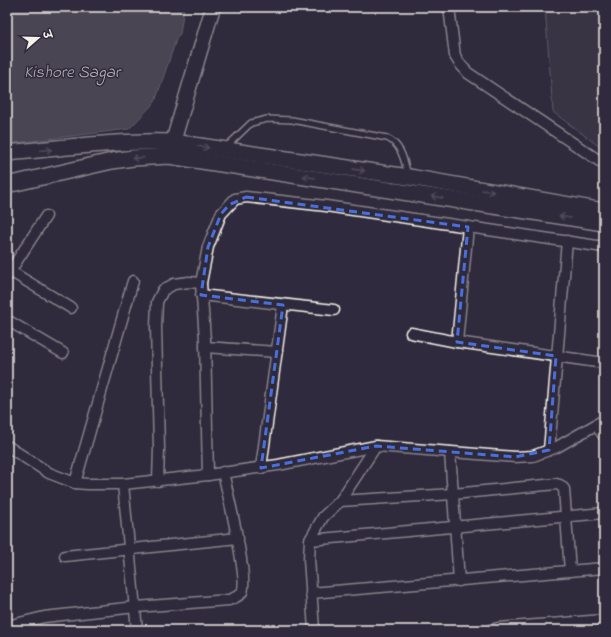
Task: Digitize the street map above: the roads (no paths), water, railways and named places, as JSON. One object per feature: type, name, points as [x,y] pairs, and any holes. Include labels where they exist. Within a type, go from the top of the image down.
[{"type":"main road","points":[[7,153],[150,141],[171,149],[604,223]]},
{"type":"main road","points":[[7,184],[171,149],[223,150],[408,177],[604,211]]},
{"type":"street","points":[[171,149],[213,7]]},
{"type":"street","points":[[450,7],[455,56],[464,69],[604,164]]},
{"type":"street","points":[[208,475],[205,347],[201,283],[208,247],[221,214],[235,199],[246,197],[326,206],[604,247]]},
{"type":"street","points":[[46,216],[9,274],[71,308]]},
{"type":"street","points":[[457,342],[468,227]]},
{"type":"street","points":[[549,450],[567,242]]},
{"type":"street","points":[[75,483],[133,281]]},
{"type":"street","points":[[158,481],[157,302],[162,290],[174,284],[189,282],[201,283]]},
{"type":"street","points":[[201,295],[334,310]]},
{"type":"street","points":[[261,468],[283,305]]},
{"type":"street","points":[[7,320],[63,353]]},
{"type":"street","points":[[411,333],[457,342],[604,362]]},
{"type":"street","points":[[205,347],[277,352]]},
{"type":"street","points":[[7,446],[49,474],[75,483],[123,484],[261,468],[376,446],[515,457],[534,456],[557,447],[600,423],[604,436]]},
{"type":"street","points":[[314,630],[309,559],[310,540],[323,517],[340,501],[376,446]]},
{"type":"street","points":[[450,452],[459,581]]},
{"type":"street","points":[[7,626],[44,617],[136,607],[229,600],[237,596],[242,592],[244,583],[238,538],[223,472]]},
{"type":"street","points":[[123,484],[137,630]]},
{"type":"street","points":[[340,501],[453,494],[556,484],[560,485],[564,489],[570,571]]},
{"type":"street","points":[[310,540],[604,513]]},
{"type":"street","points":[[65,556],[238,538]]},
{"type":"street","points":[[311,594],[604,568]]},
{"type":"street","points":[[490,630],[498,628],[550,627],[604,620]]},
{"type":"lane","points":[[223,150],[251,124],[268,119],[292,120],[387,138],[394,142],[402,153],[408,177]]},
{"type":"water","name":"Kishore Sagar","points":[[7,7],[184,7],[180,34],[177,37],[155,102],[129,129],[7,144]]}]
